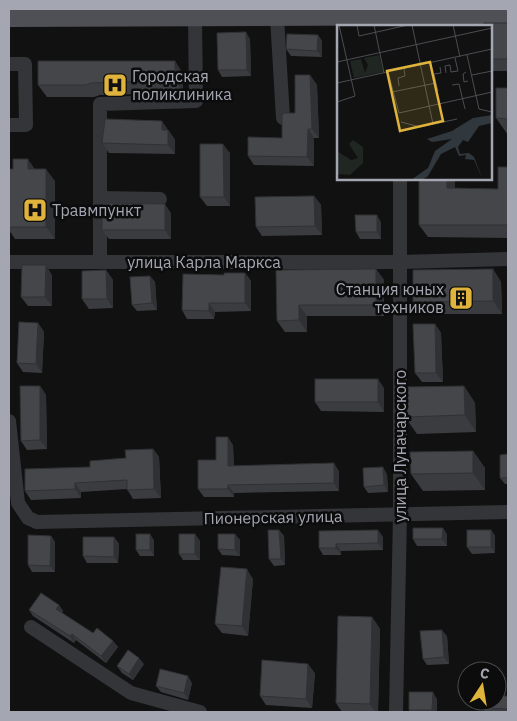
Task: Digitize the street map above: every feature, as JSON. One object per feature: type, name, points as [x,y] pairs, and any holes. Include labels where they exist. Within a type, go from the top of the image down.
[{"type":"main road","points":[[9,18],[60,13],[166,13],[195,18],[508,16]]},
{"type":"street","points":[[277,17],[283,118]]},
{"type":"street","points":[[100,262],[100,104],[196,101],[195,18]]},
{"type":"street","points":[[9,64],[25,64],[26,116],[26,125],[9,125]]},
{"type":"street","name":"улица Луначарского","points":[[396,712],[400,514],[400,180]]},
{"type":"street","points":[[100,198],[160,199]]},
{"type":"street","name":"улица Карла Маркса","points":[[9,262],[400,262],[508,259]]},
{"type":"street","name":"Пионерская улица","points":[[9,421],[18,503],[28,518],[37,522],[508,512]]},
{"type":"street","points":[[31,627],[131,693],[200,712]]},
{"type":"building","points":[[484,23],[508,23],[508,59],[492,59],[492,25],[484,25]]},
{"type":"building","points":[[246,32],[247,70],[218,70],[217,33]]},
{"type":"building","points":[[287,34],[318,35],[317,51],[286,49]]},
{"type":"building","points":[[38,61],[175,61],[175,80],[91,83],[86,85],[38,85]]},
{"type":"building","points":[[295,75],[310,75],[312,129],[308,129],[307,157],[248,156],[248,137],[282,138],[282,115],[284,113],[295,113]]},
{"type":"building","points":[[496,88],[508,88],[508,119],[496,118]]},
{"type":"building","points":[[105,119],[162,121],[162,130],[168,130],[168,145],[102,143]]},
{"type":"building","points":[[200,144],[223,144],[224,197],[200,197]]},
{"type":"building","name":"Травмпункт","points":[[13,159],[28,159],[28,169],[46,169],[46,227],[9,227],[9,169],[13,169]]},
{"type":"building","points":[[498,167],[508,167],[508,225],[419,225],[419,180],[447,180],[447,188],[498,189]]},
{"type":"building","points":[[314,196],[315,226],[256,227],[255,197]]},
{"type":"building","points":[[102,203],[165,204],[165,230],[102,230]]},
{"type":"building","points":[[355,215],[377,215],[377,232],[356,232]]},
{"type":"building","points":[[22,265],[46,265],[45,297],[21,297]]},
{"type":"building","points":[[376,269],[376,305],[299,305],[299,320],[277,321],[276,270]]},
{"type":"building","points":[[493,269],[493,301],[413,302],[413,270]]},
{"type":"building","points":[[106,270],[107,299],[82,299],[82,271]]},
{"type":"building","points":[[224,273],[245,273],[245,303],[209,303],[209,311],[182,310],[183,274],[224,275]]},
{"type":"building","points":[[150,276],[152,303],[132,305],[130,277]]},
{"type":"building","points":[[19,322],[38,323],[36,364],[17,363]]},
{"type":"building","points":[[413,324],[435,324],[436,373],[415,373]]},
{"type":"building","points":[[315,379],[378,379],[378,402],[315,402]]},
{"type":"building","points":[[20,386],[40,386],[40,440],[21,441]]},
{"type":"building","points":[[464,386],[465,415],[405,417],[404,387]]},
{"type":"building","points":[[216,437],[228,437],[228,466],[334,463],[334,483],[228,485],[228,489],[198,489],[198,460],[216,460]]},
{"type":"building","points":[[153,449],[154,489],[127,490],[127,480],[75,483],[75,489],[25,491],[25,469],[90,467],[90,461],[126,458],[125,450]]},
{"type":"building","points":[[473,451],[473,473],[411,474],[410,452]]},
{"type":"building","points":[[508,454],[508,478],[500,478],[500,455]]},
{"type":"building","points":[[383,467],[384,485],[364,487],[363,468]]},
{"type":"building","points":[[413,528],[443,528],[442,539],[413,539]]},
{"type":"building","points":[[268,530],[279,530],[281,559],[269,559]]},
{"type":"building","points":[[378,530],[378,543],[336,544],[336,548],[319,548],[319,531]]},
{"type":"building","points":[[467,530],[491,530],[491,547],[467,547]]},
{"type":"building","points":[[136,534],[150,534],[150,550],[136,550]]},
{"type":"building","points":[[179,534],[195,534],[195,554],[179,554]]},
{"type":"building","points":[[218,534],[235,534],[235,550],[218,549]]},
{"type":"building","points":[[28,535],[51,536],[50,566],[28,565]]},
{"type":"building","points":[[83,537],[114,537],[114,557],[83,556]]},
{"type":"building","points":[[221,567],[247,569],[242,626],[215,624]]},
{"type":"building","points":[[41,593],[59,605],[56,609],[93,633],[97,628],[113,641],[101,656],[72,634],[70,636],[29,610]]},
{"type":"building","points":[[338,616],[372,617],[370,704],[336,703]]},
{"type":"building","points":[[442,630],[444,657],[423,659],[420,631]]},
{"type":"building","points":[[128,650],[139,658],[129,674],[117,666]]},
{"type":"building","points":[[262,660],[308,664],[306,699],[260,696]]},
{"type":"building","points":[[160,669],[188,676],[184,693],[156,686]]},
{"type":"building","points":[[409,692],[433,692],[432,710],[409,710]]},
{"type":"place","name":"Городская поликлиника","points":[[115,85]]},
{"type":"place","name":"Травмпункт","points":[[35,210]]},
{"type":"place","name":"Станция юных техников","points":[[461,298]]}]
